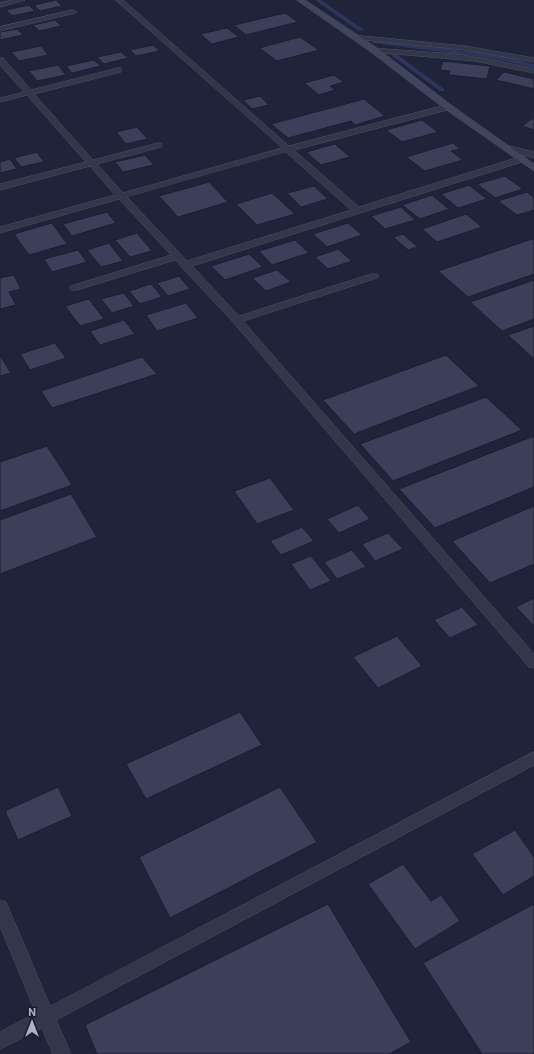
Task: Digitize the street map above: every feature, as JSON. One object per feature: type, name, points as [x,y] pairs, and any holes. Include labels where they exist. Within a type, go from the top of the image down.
[{"type":"street","points":[[0,4],[22,0]]},
{"type":"street","points":[[119,0],[357,210]]},
{"type":"street","points":[[300,0],[374,50],[448,107],[534,168]]},
{"type":"street","points":[[0,29],[73,12]]},
{"type":"street","points":[[356,38],[465,48],[534,60]]},
{"type":"street","points":[[374,50],[467,58],[516,66],[534,71]]},
{"type":"street","points":[[0,60],[121,196],[237,320],[534,663]]},
{"type":"street","points":[[0,100],[118,70]]},
{"type":"street","points":[[0,75],[11,72]]},
{"type":"street","points":[[0,230],[288,149],[448,107]]},
{"type":"street","points":[[0,187],[158,145]]},
{"type":"street","points":[[506,148],[534,155]]},
{"type":"street","points":[[185,265],[522,159]]},
{"type":"street","points":[[74,288],[177,256]]},
{"type":"street","points":[[237,320],[374,276]]},
{"type":"street","points":[[0,1041],[534,758]]},
{"type":"street","points":[[0,907],[62,1054]]},
{"type":"building","points":[[56,0],[62,6],[40,11],[34,5]]},
{"type":"building","points":[[29,5],[35,11],[12,16],[6,10]]},
{"type":"building","points":[[285,13],[298,22],[246,35],[234,25]]},
{"type":"building","points":[[55,20],[62,26],[39,31],[33,25]]},
{"type":"building","points":[[227,28],[239,37],[212,44],[200,34]]},
{"type":"building","points":[[17,29],[23,35],[0,40],[0,32]]},
{"type":"building","points":[[300,37],[319,50],[277,61],[259,48]]},
{"type":"building","points":[[153,45],[160,51],[136,56],[130,50]]},
{"type":"building","points":[[41,46],[48,55],[19,61],[11,52]]},
{"type":"building","points":[[121,52],[128,58],[104,64],[97,57]]},
{"type":"building","points":[[94,60],[101,66],[72,73],[66,66]]},
{"type":"building","points":[[443,61],[490,66],[487,79],[449,75],[450,71],[440,70]]},
{"type":"building","points":[[58,65],[66,75],[37,81],[29,71]]},
{"type":"building","points":[[504,72],[534,79],[534,89],[496,80]]},
{"type":"building","points":[[334,75],[344,82],[330,86],[335,90],[319,95],[304,83]]},
{"type":"building","points":[[260,96],[269,105],[252,109],[243,100]]},
{"type":"building","points":[[364,99],[385,116],[355,125],[351,121],[288,138],[271,124]]},
{"type":"building","points":[[534,117],[534,130],[522,126]]},
{"type":"building","points":[[422,120],[438,132],[402,142],[386,130]]},
{"type":"building","points":[[137,127],[148,139],[126,144],[116,132]]},
{"type":"building","points":[[453,143],[460,149],[451,151],[463,160],[425,171],[406,157]]},
{"type":"building","points":[[335,144],[350,157],[321,165],[306,152]]},
{"type":"building","points":[[37,152],[44,162],[21,167],[14,158]]},
{"type":"building","points":[[145,155],[154,165],[123,172],[115,162]]},
{"type":"building","points":[[10,159],[17,169],[0,173],[0,162]]},
{"type":"building","points":[[505,176],[523,189],[495,198],[477,184]]},
{"type":"building","points":[[209,182],[228,202],[178,217],[159,196]]},
{"type":"building","points":[[469,185],[487,199],[458,208],[441,194]]},
{"type":"building","points":[[314,186],[328,199],[301,207],[287,193]]},
{"type":"building","points":[[527,192],[534,198],[534,210],[517,215],[498,201]]},
{"type":"building","points":[[272,193],[295,214],[257,225],[236,204]]},
{"type":"building","points":[[432,195],[449,209],[420,219],[402,205]]},
{"type":"building","points":[[401,207],[415,220],[385,229],[371,216]]},
{"type":"building","points":[[107,212],[116,223],[72,236],[63,224]]},
{"type":"building","points":[[466,214],[482,227],[437,242],[422,229]]},
{"type":"building","points":[[52,223],[67,244],[29,255],[14,234]]},
{"type":"building","points":[[348,223],[362,235],[327,247],[313,234]]},
{"type":"building","points":[[137,233],[152,251],[130,257],[115,240]]},
{"type":"building","points":[[403,234],[418,247],[408,250],[393,237]]},
{"type":"building","points":[[532,239],[534,241],[534,274],[468,297],[438,271]]},
{"type":"building","points":[[295,240],[309,253],[272,265],[259,251]]},
{"type":"building","points":[[109,243],[123,261],[101,267],[87,250]]},
{"type":"building","points":[[338,249],[352,261],[328,269],[315,257]]},
{"type":"building","points":[[78,250],[87,262],[52,272],[44,259]]},
{"type":"building","points":[[249,254],[263,267],[225,280],[211,266]]},
{"type":"building","points":[[277,270],[291,282],[266,291],[252,278]]},
{"type":"building","points":[[14,275],[21,289],[9,292],[16,305],[0,309],[0,278]]},
{"type":"building","points":[[179,276],[190,289],[168,296],[157,283]]},
{"type":"building","points":[[534,280],[534,319],[502,331],[470,302]]},
{"type":"building","points":[[151,284],[162,297],[140,304],[129,291]]},
{"type":"building","points":[[124,293],[134,306],[112,313],[101,299]]},
{"type":"building","points":[[89,299],[104,319],[80,326],[65,306]]},
{"type":"building","points":[[186,303],[198,318],[157,331],[146,315]]},
{"type":"building","points":[[124,320],[135,334],[100,345],[90,331]]},
{"type":"building","points":[[534,326],[534,359],[508,335]]},
{"type":"building","points":[[55,343],[66,358],[30,370],[20,354]]},
{"type":"building","points":[[446,355],[479,386],[354,434],[323,400]]},
{"type":"building","points":[[1,357],[11,373],[0,376]]},
{"type":"building","points":[[142,357],[157,374],[52,408],[41,391]]},
{"type":"building","points":[[486,397],[522,430],[393,481],[360,444]]},
{"type":"building","points":[[534,436],[534,487],[435,528],[399,489]]},
{"type":"building","points":[[47,446],[72,485],[0,511],[0,462]]},
{"type":"building","points":[[270,478],[294,510],[257,524],[234,491]]},
{"type":"building","points":[[71,494],[97,537],[0,574],[0,520]]},
{"type":"building","points":[[358,505],[370,519],[339,533],[327,519]]},
{"type":"building","points":[[534,506],[534,564],[490,583],[452,541]]},
{"type":"building","points":[[302,527],[314,541],[281,555],[270,541]]},
{"type":"building","points":[[388,533],[403,549],[375,561],[362,544]]},
{"type":"building","points":[[352,550],[366,567],[337,579],[324,562]]},
{"type":"building","points":[[311,556],[331,581],[310,590],[291,564]]},
{"type":"building","points":[[534,598],[534,626],[516,607]]},
{"type":"building","points":[[462,607],[478,625],[450,638],[434,620]]},
{"type":"building","points":[[397,636],[422,666],[378,688],[353,657]]},
{"type":"building","points":[[240,712],[262,745],[146,799],[126,764]]},
{"type":"building","points":[[58,787],[72,816],[18,840],[5,811]]},
{"type":"building","points":[[280,787],[317,842],[170,918],[139,857]]},
{"type":"building","points":[[515,830],[534,857],[534,876],[503,895],[472,854]]},
{"type":"building","points":[[403,864],[431,901],[441,895],[460,921],[415,949],[368,884]]},
{"type":"building","points":[[328,904],[411,1042],[389,1054],[97,1054],[85,1025]]},
{"type":"building","points":[[534,904],[534,1054],[482,1054],[423,963]]},
{"type":"waterway","points":[[318,0],[361,30]]},
{"type":"waterway","points":[[375,42],[497,57],[534,66]]},
{"type":"waterway","points":[[393,54],[442,90]]}]
